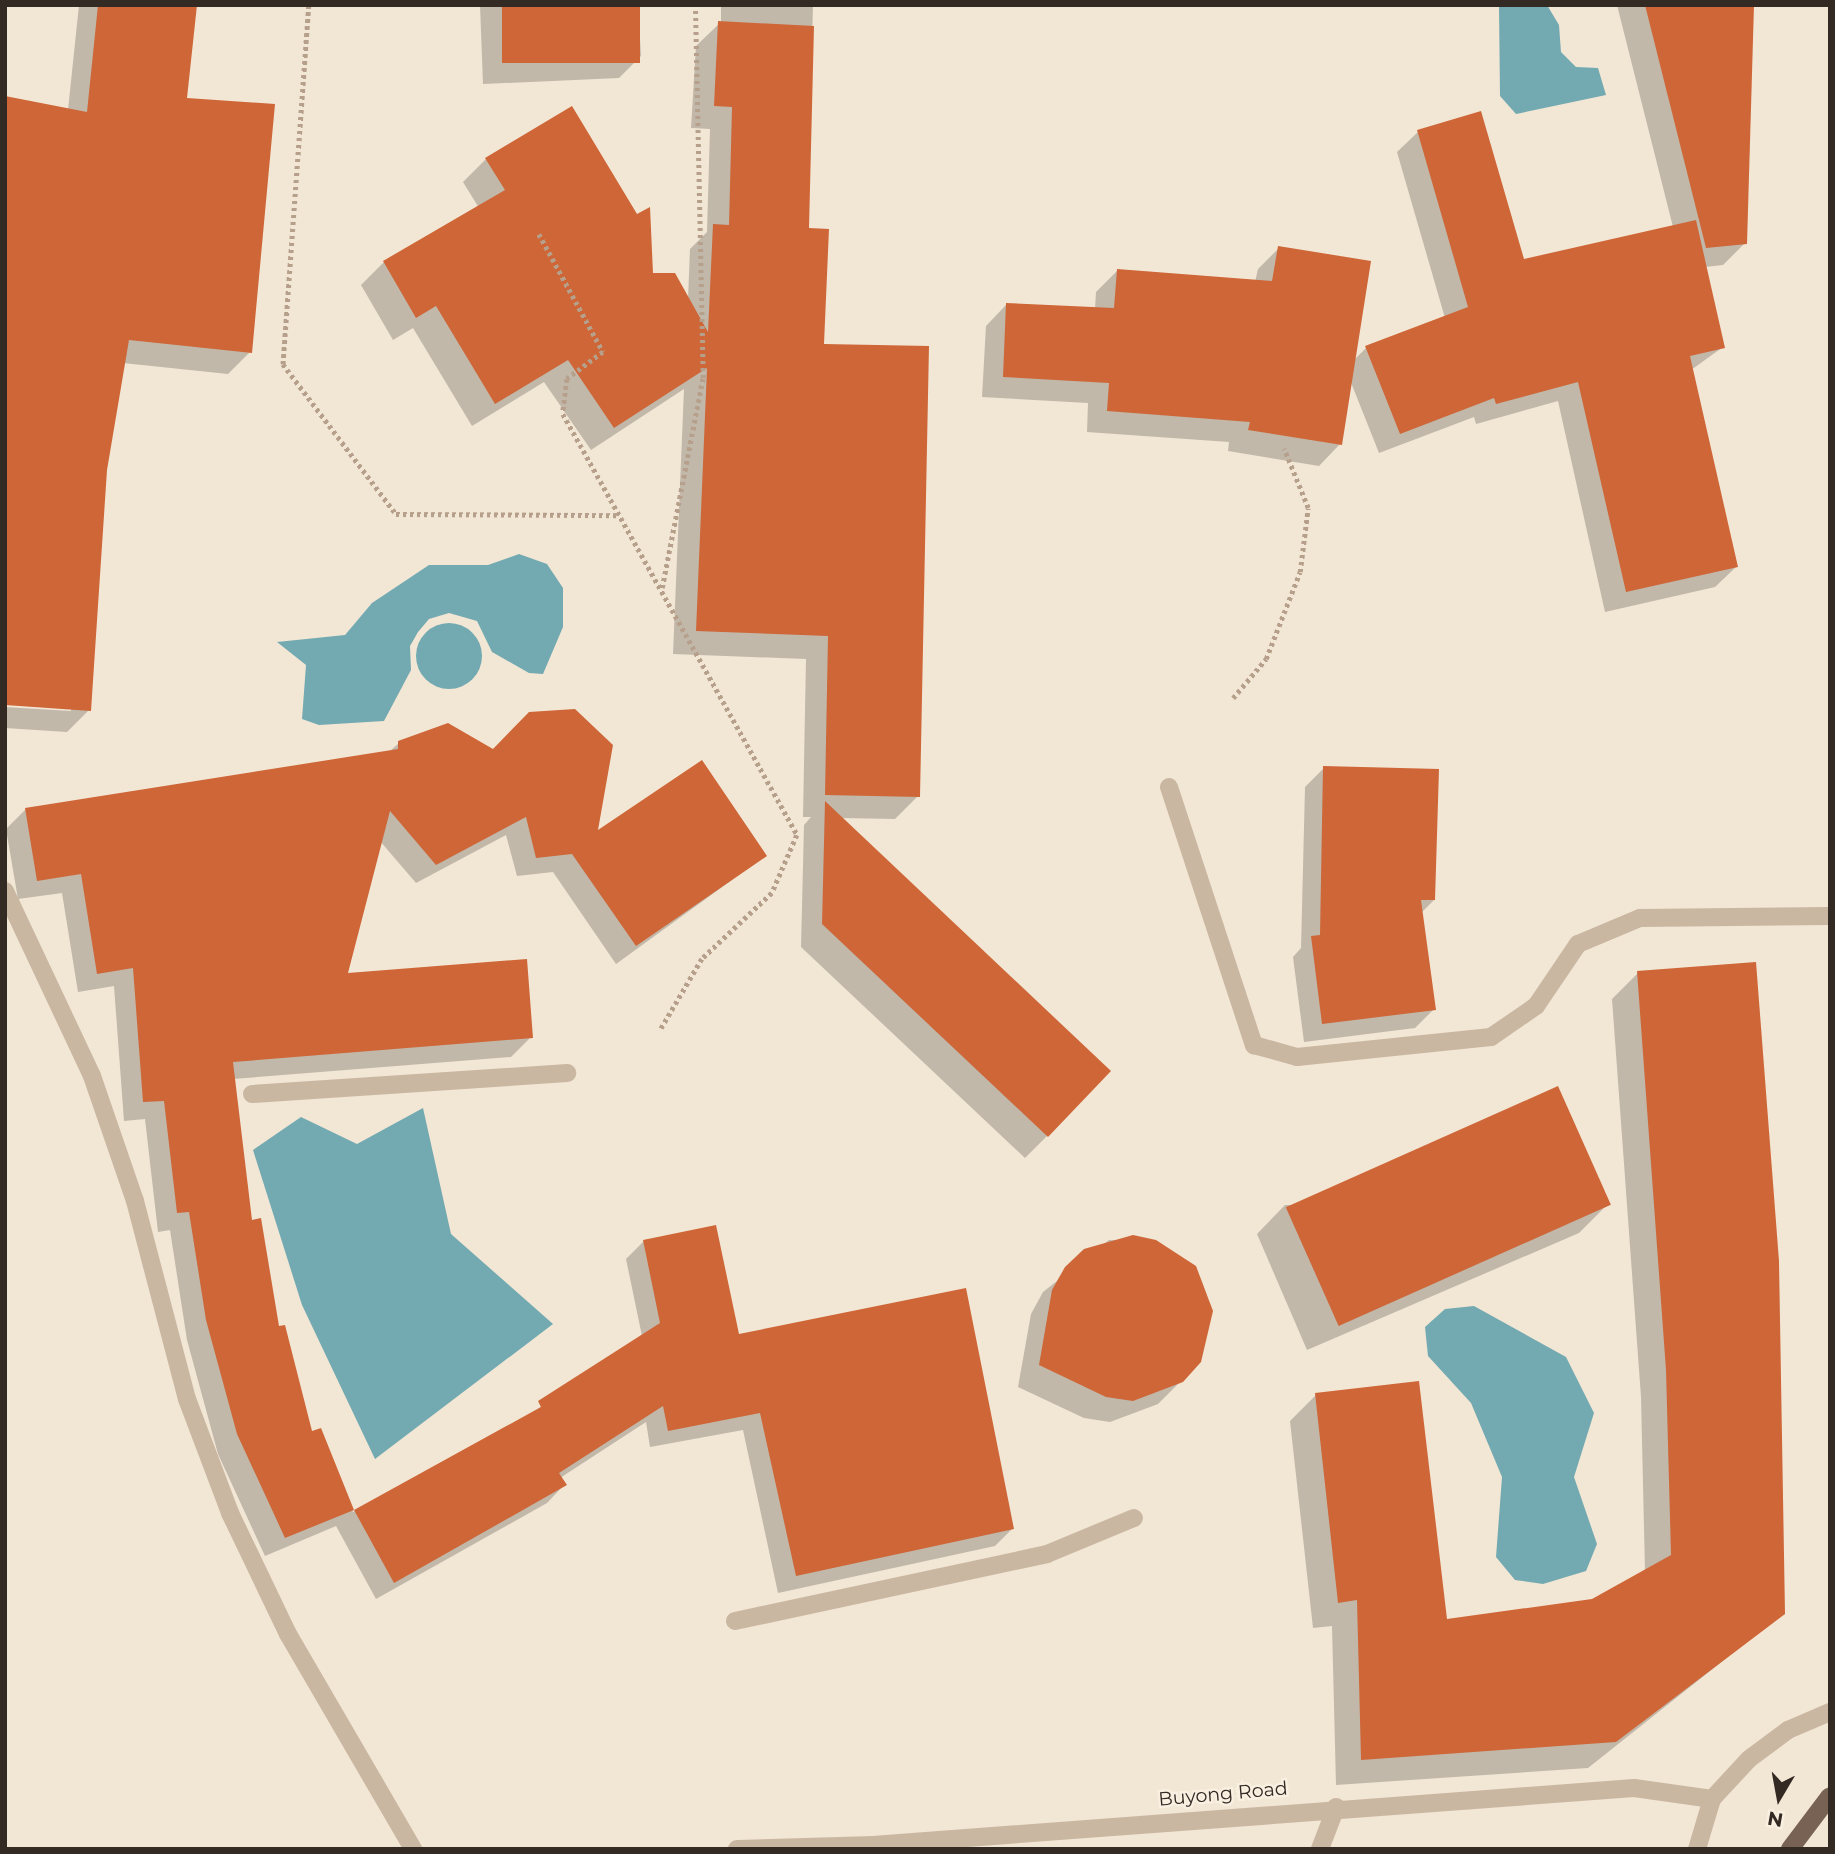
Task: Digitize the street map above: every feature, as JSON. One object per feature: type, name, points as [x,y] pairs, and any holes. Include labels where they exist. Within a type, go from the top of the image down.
[{"type":"main road","points":[[1790,1849],[1830,1796]]},
{"type":"street","points":[[1169,787],[1254,1045],[1297,1057],[1491,1037],[1536,1006],[1578,944],[1640,918],[1830,916]]},
{"type":"street","points":[[5,891],[92,1076],[135,1201],[187,1399],[230,1513],[288,1634],[413,1849]]},
{"type":"street","points":[[252,1094],[567,1073]]},
{"type":"street","points":[[735,1621],[1047,1554],[1134,1518]]},
{"type":"street","points":[[1697,1849],[1712,1799],[1788,1730],[1830,1712]]},
{"type":"street","name":"Buyong Road","points":[[737,1849],[873,1845],[1336,1807],[1634,1788],[1712,1799]]},
{"type":"street","points":[[1320,1849],[1336,1807]]},
{"type":"path","points":[[309,5],[283,364],[396,514],[620,515]]},
{"type":"path","points":[[662,589],[703,378],[695,5]]},
{"type":"path","points":[[539,234],[603,352],[567,379],[563,414],[797,835],[772,893],[702,959],[661,1029]]},
{"type":"path","points":[[1233,698],[1266,659],[1300,572],[1308,508],[1284,449]]},
{"type":"water","points":[[1547,5],[1559,25],[1561,52],[1576,67],[1598,68],[1606,95],[1516,114],[1500,96],[1499,7]]},
{"type":"water","points":[[519,554],[547,564],[563,588],[563,627],[543,674],[529,673],[492,652],[477,621],[449,613],[429,619],[418,632],[410,646],[411,670],[384,721],[319,725],[302,719],[306,665],[277,642],[345,635],[372,603],[429,565],[488,565]]},
{"type":"water","points":[[449,623],[462,625],[472,633],[480,643],[480,669],[472,679],[462,687],[449,689],[436,687],[426,679],[418,669],[416,656],[418,643],[426,633],[436,625]]},
{"type":"water","points":[[423,1108],[451,1234],[553,1324],[375,1459],[302,1305],[253,1150],[301,1117],[357,1144]]},
{"type":"water","points":[[1474,1306],[1566,1357],[1594,1413],[1574,1477],[1597,1544],[1586,1571],[1543,1584],[1515,1580],[1496,1557],[1502,1477],[1471,1403],[1428,1356],[1425,1327],[1445,1309]]},
{"type":"building","points":[[98,5],[197,5],[187,98],[275,104],[252,353],[129,340],[107,470],[91,711],[5,705],[5,96],[87,112]]},
{"type":"building","points":[[502,5],[640,5],[640,63],[502,63]]},
{"type":"building","points":[[1645,5],[1754,5],[1747,244],[1706,248]]},
{"type":"building","points":[[718,21],[814,26],[809,228],[829,229],[824,344],[929,346],[920,797],[825,795],[828,636],[696,631],[707,368],[614,428],[568,360],[495,404],[436,306],[416,318],[383,261],[505,190],[485,158],[572,106],[637,214],[650,207],[653,273],[675,273],[708,332],[713,224],[729,225],[732,107],[714,106]]},
{"type":"building","points":[[1481,111],[1524,259],[1696,220],[1725,348],[1690,356],[1738,567],[1626,592],[1578,382],[1496,404],[1494,398],[1400,434],[1365,346],[1468,307],[1417,130]]},
{"type":"building","points":[[1278,246],[1371,261],[1342,445],[1248,430],[1250,422],[1107,411],[1109,383],[1003,377],[1006,303],[1114,308],[1117,269],[1272,281]]},
{"type":"building","points":[[575,709],[613,745],[598,830],[702,760],[767,856],[636,946],[572,854],[536,858],[526,817],[436,865],[390,811],[348,973],[527,959],[533,1038],[233,1062],[252,1220],[261,1218],[279,1326],[285,1325],[312,1431],[321,1428],[354,1510],[285,1538],[237,1434],[206,1320],[189,1212],[177,1213],[164,1101],[143,1102],[133,968],[97,974],[81,874],[37,881],[25,808],[398,749],[398,741],[448,723],[493,749],[529,712]]},
{"type":"building","points":[[1323,766],[1439,769],[1435,900],[1421,900],[1436,1010],[1322,1024],[1311,936],[1320,935]]},
{"type":"building","points":[[825,801],[1111,1071],[1048,1137],[822,924]]},
{"type":"building","points":[[1756,962],[1779,1261],[1785,1614],[1616,1742],[1361,1760],[1357,1600],[1338,1603],[1315,1393],[1419,1381],[1447,1619],[1592,1599],[1671,1555],[1666,1370],[1637,971]]},
{"type":"building","points":[[1558,1086],[1611,1205],[1339,1326],[1286,1207]]},
{"type":"building","points":[[716,1225],[739,1334],[966,1288],[1014,1529],[796,1576],[760,1413],[668,1431],[663,1406],[559,1473],[567,1485],[394,1583],[354,1510],[541,1407],[538,1401],[660,1323],[643,1240]]},
{"type":"building","points":[[1133,1235],[1156,1240],[1196,1266],[1213,1311],[1201,1362],[1183,1382],[1133,1401],[1106,1397],[1039,1365],[1052,1290],[1065,1267],[1084,1249]]}]
